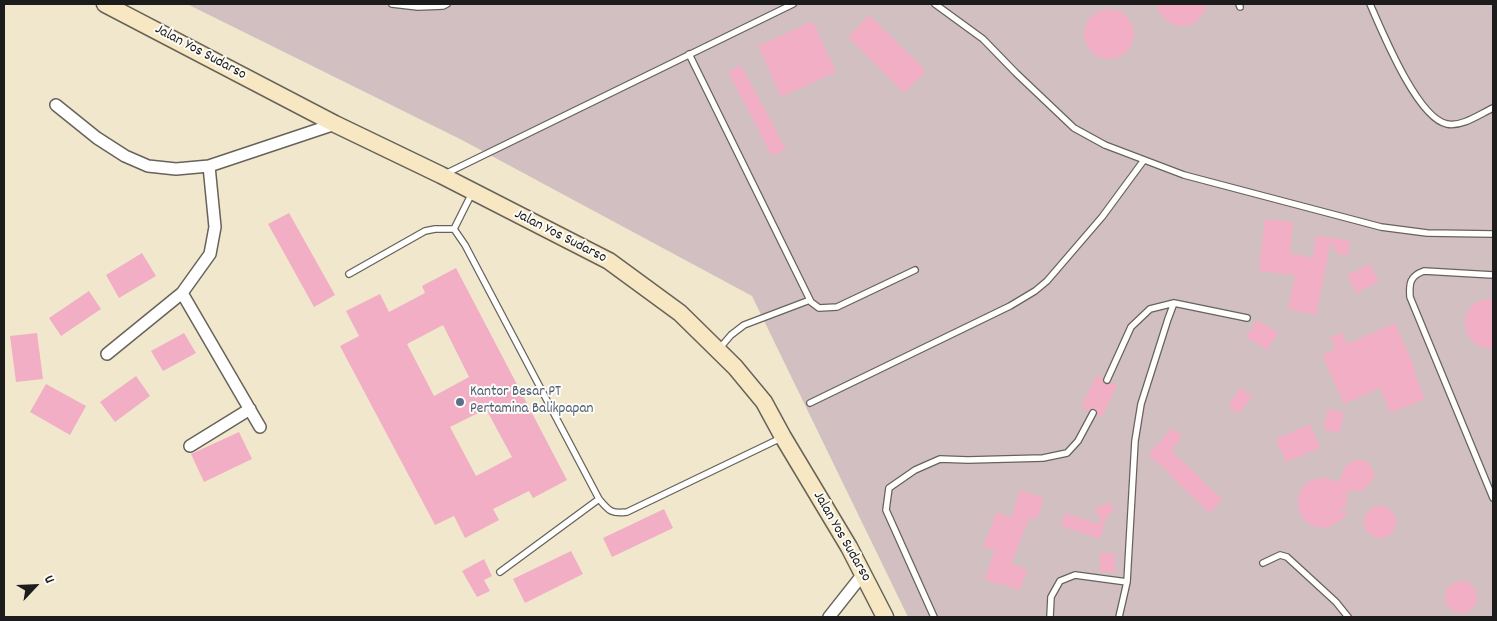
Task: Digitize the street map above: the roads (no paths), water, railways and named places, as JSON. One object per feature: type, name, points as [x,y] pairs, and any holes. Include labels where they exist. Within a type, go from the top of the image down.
[{"type":"main road","name":"Jalan Yos Sudarso","points":[[105,4],[335,124],[441,175],[608,261],[680,313],[735,368],[764,402],[863,574],[885,617]]},
{"type":"street","points":[[56,104],[97,138],[125,156],[148,166],[176,169],[209,166],[335,124]]},
{"type":"street","points":[[107,354],[182,293],[210,254],[215,226],[209,166]]},
{"type":"street","points":[[182,293],[260,427]]},
{"type":"street","points":[[190,446],[250,409]]},
{"type":"street","points":[[829,617],[863,574]]},
{"type":"lane","points":[[392,4],[418,7],[443,6],[447,4]]},
{"type":"lane","points":[[441,175],[794,4]]},
{"type":"lane","points":[[935,4],[983,39],[1074,128],[1105,145],[1184,175],[1381,227],[1428,233],[1493,234]]},
{"type":"lane","points":[[1370,4],[1399,67],[1424,107],[1434,118],[1444,123],[1462,123],[1493,108]]},
{"type":"lane","points":[[689,54],[810,300],[819,308],[837,307],[915,270]]},
{"type":"lane","points":[[810,403],[1010,306],[1035,291],[1047,281],[1102,217],[1144,160]]},
{"type":"lane","points":[[454,229],[472,192]]},
{"type":"lane","points":[[349,274],[425,231],[454,229]]},
{"type":"lane","points":[[454,229],[465,244],[599,499],[608,510],[616,513],[627,512],[783,437]]},
{"type":"lane","points":[[1493,274],[1424,271],[1411,279],[1409,284],[1410,297],[1419,320],[1493,498]]},
{"type":"lane","points":[[718,351],[731,335],[744,325],[810,300]]},
{"type":"lane","points":[[1119,617],[1127,582],[1135,441],[1141,404],[1174,303]]},
{"type":"lane","points":[[1107,380],[1131,327],[1150,309],[1174,303],[1247,318]]},
{"type":"lane","points":[[934,617],[886,510],[889,488],[915,470],[940,459],[1043,458],[1067,453],[1078,441],[1093,413]]},
{"type":"lane","points":[[500,572],[599,499]]},
{"type":"lane","points":[[1263,563],[1280,555],[1287,556],[1336,602],[1348,617]]},
{"type":"lane","points":[[1050,617],[1050,597],[1060,581],[1075,575],[1127,582]]},
{"type":"place","name":"Kantor Besar PT Pertamina Balikpapan","points":[[460,402]]}]
